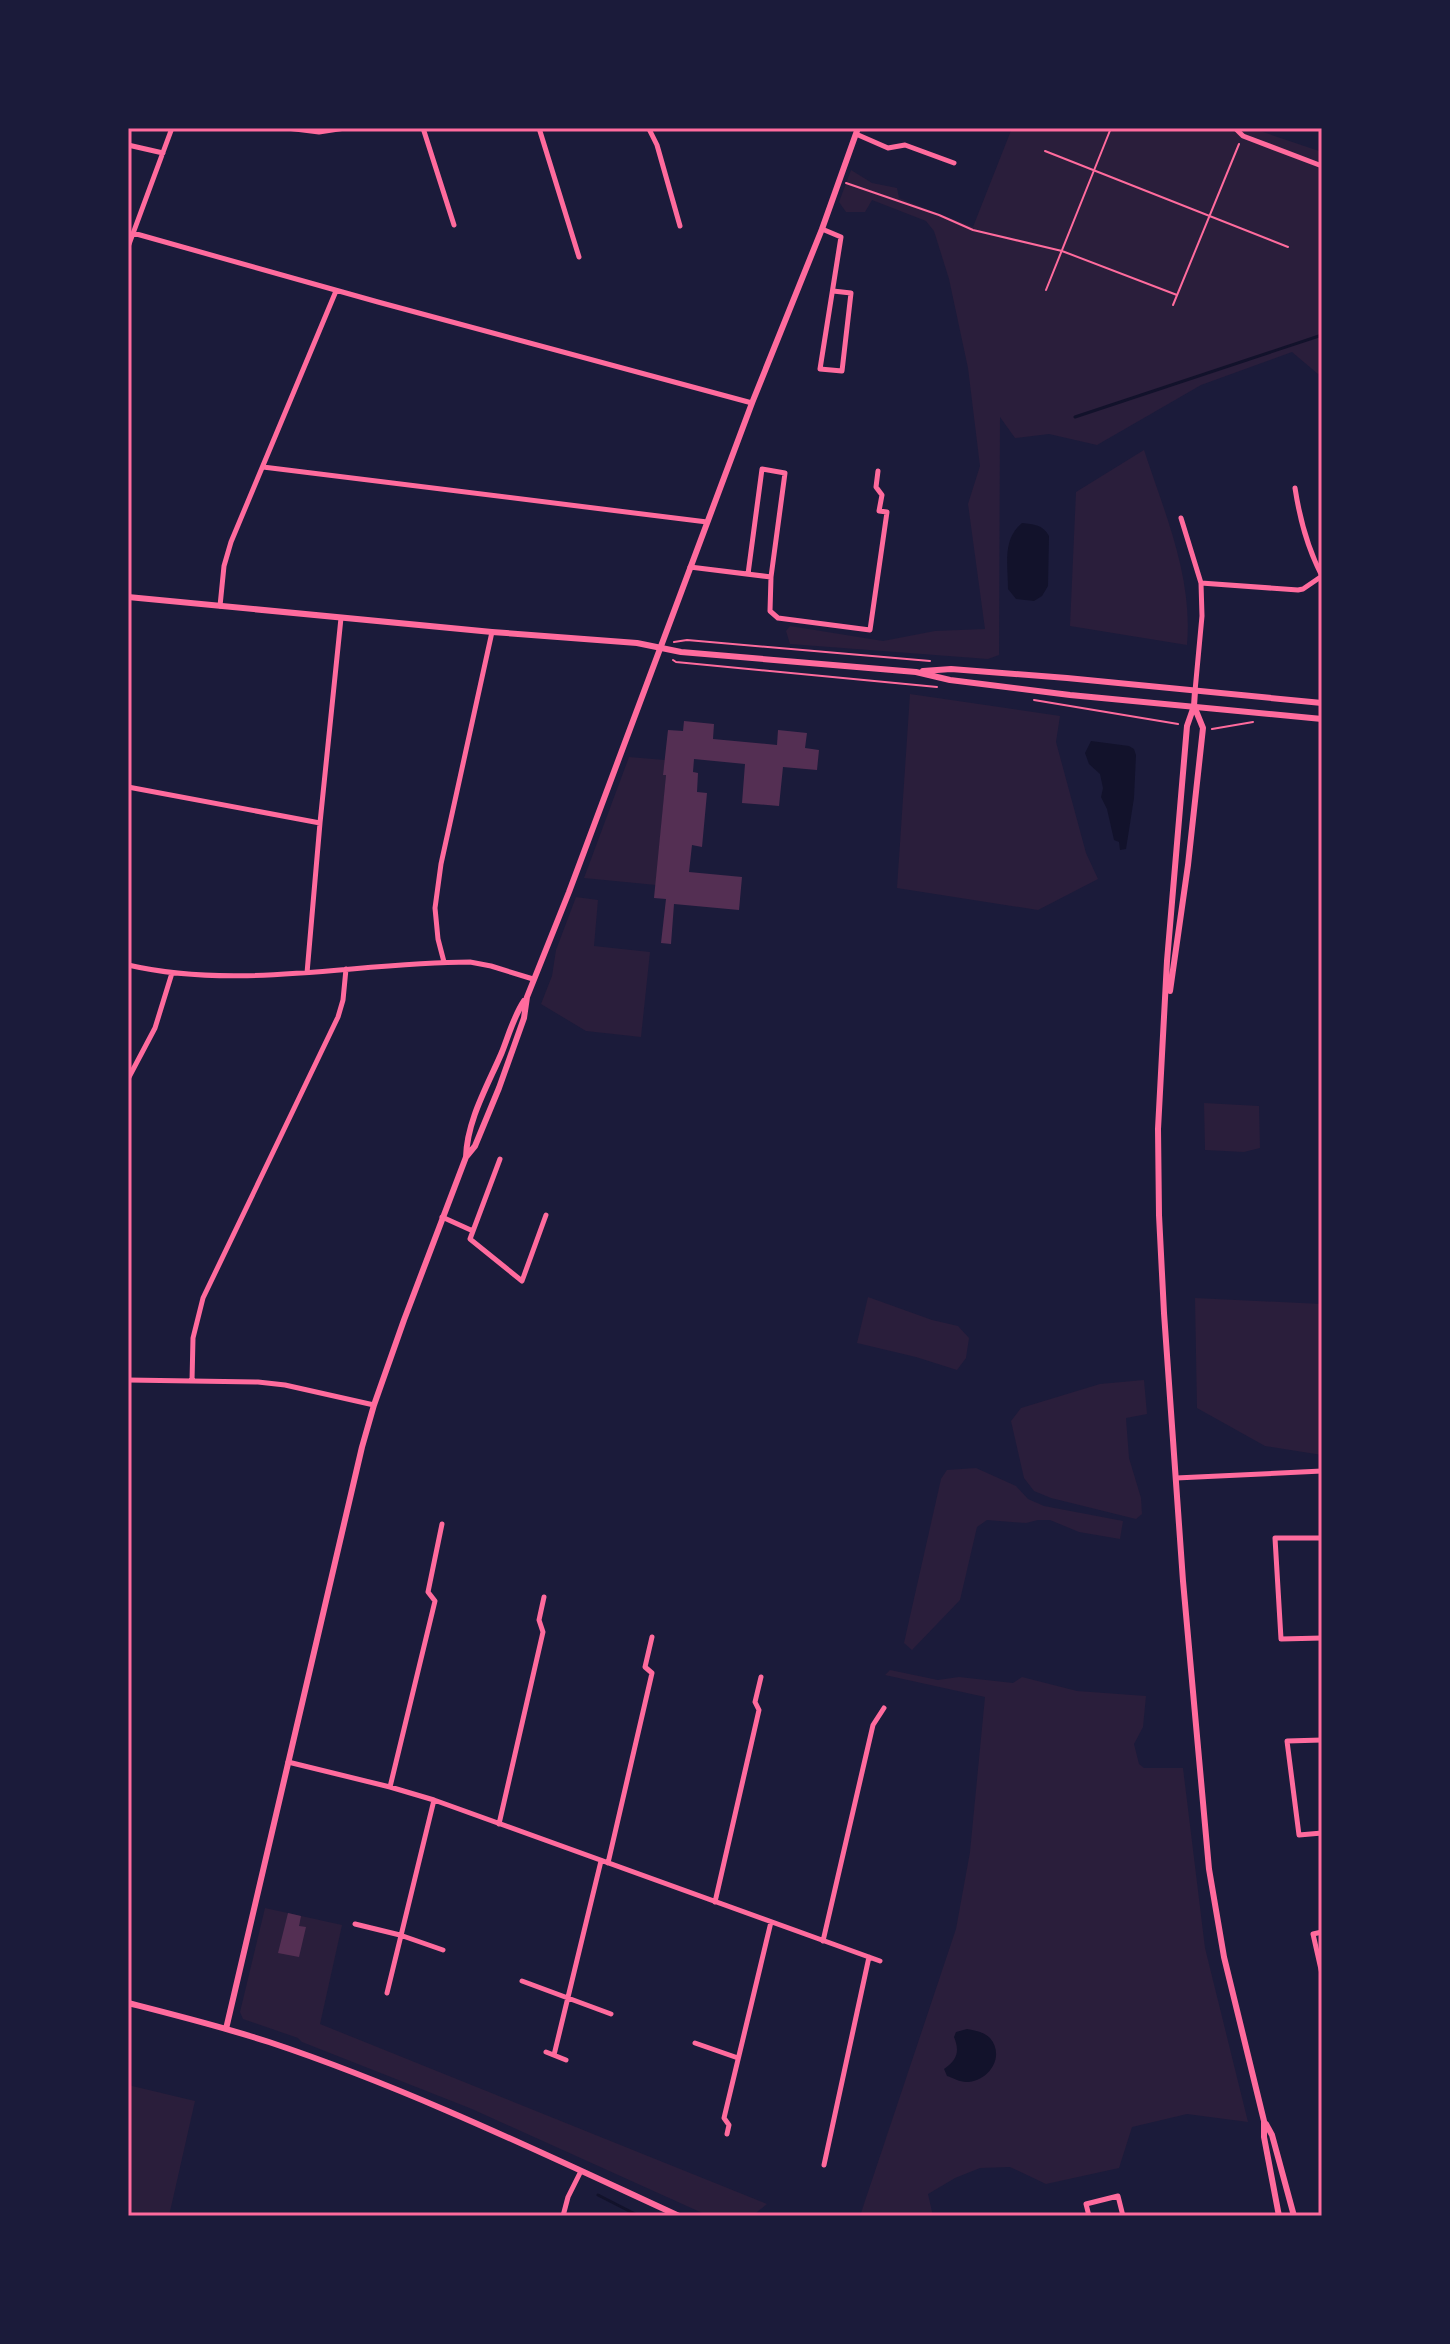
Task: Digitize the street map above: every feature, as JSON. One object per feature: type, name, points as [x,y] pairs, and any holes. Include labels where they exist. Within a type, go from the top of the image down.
[{"type":"street","points":[[128,247],[172,128]]},
{"type":"street","points":[[287,128],[319,132],[345,128]]},
{"type":"street","points":[[423,128],[454,225]]},
{"type":"street","points":[[539,128],[579,257]]},
{"type":"street","points":[[647,128],[657,145],[680,226]]},
{"type":"street","points":[[1235,128],[1243,136],[1322,166]]},
{"type":"street","points":[[226,2029],[374,1405],[442,1217],[499,1088],[524,1018],[533,979],[569,892],[857,131],[888,148],[905,145],[954,163]]},
{"type":"street","points":[[128,145],[163,153]]},
{"type":"street","points":[[822,229],[841,237],[820,369],[842,371],[851,293],[833,291]]},
{"type":"street","points":[[133,233],[752,403]]},
{"type":"street","points":[[220,606],[224,566],[231,542],[336,291]]},
{"type":"street","points":[[263,467],[707,522]]},
{"type":"street","points":[[748,574],[762,469],[785,473],[771,577],[770,611],[778,618],[870,630],[887,512],[879,511],[882,495],[876,487],[878,471]]},
{"type":"street","points":[[1201,583],[1298,590],[1322,576],[1308,550],[1295,488]]},
{"type":"street","points":[[1181,518],[1201,583],[1202,616],[1194,706],[1187,726],[1167,961],[1158,1129],[1164,1313],[1209,1869],[1224,1957],[1264,2121],[1264,2137],[1279,2216]]},
{"type":"street","points":[[690,567],[771,577]]},
{"type":"street","points":[[128,597],[637,643],[681,652],[916,672],[950,680],[1070,695],[1322,719]]},
{"type":"street","points":[[307,973],[341,618]]},
{"type":"street","points":[[444,962],[435,908],[441,864],[492,632]]},
{"type":"street","points":[[916,672],[951,669],[1322,703]]},
{"type":"street","points":[[1166,1015],[1188,865],[1203,728],[1194,706]]},
{"type":"street","points":[[128,787],[320,823]]},
{"type":"street","points":[[128,965],[172,973],[231,976],[470,962],[533,979]]},
{"type":"street","points":[[192,1381],[193,1338],[203,1298],[338,1017],[346,969]]},
{"type":"street","points":[[128,1079],[155,1028],[172,973]]},
{"type":"street","points":[[466,1157],[466,1144],[487,1080],[501,1055],[517,1011],[527,997]]},
{"type":"street","points":[[500,1159],[470,1239],[522,1281],[546,1215]]},
{"type":"street","points":[[442,1217],[473,1231]]},
{"type":"street","points":[[128,1380],[285,1385],[374,1405]]},
{"type":"street","points":[[1176,1478],[1322,1471]]},
{"type":"street","points":[[390,1787],[435,1601],[428,1592],[442,1524]]},
{"type":"street","points":[[1322,1538],[1275,1538],[1281,1639],[1322,1638]]},
{"type":"street","points":[[499,1824],[543,1632],[539,1620],[544,1597]]},
{"type":"street","points":[[554,2055],[652,1673],[645,1667],[652,1637]]},
{"type":"street","points":[[715,1902],[759,1710],[755,1702],[761,1677]]},
{"type":"street","points":[[823,1941],[873,1725],[884,1708]]},
{"type":"street","points":[[1322,1740],[1287,1741],[1299,1835],[1322,1833]]},
{"type":"street","points":[[288,1762],[434,1800],[880,1961]]},
{"type":"street","points":[[387,1993],[434,1800]]},
{"type":"street","points":[[727,2134],[729,2125],[724,2118],[771,1922]]},
{"type":"street","points":[[355,1924],[443,1950]]},
{"type":"street","points":[[1322,1932],[1313,1934],[1322,1974]]},
{"type":"street","points":[[824,2165],[869,1957]]},
{"type":"street","points":[[522,1981],[611,2014]]},
{"type":"street","points":[[128,2003],[226,2029],[307,2056],[468,2119],[679,2216]]},
{"type":"street","points":[[695,2043],[738,2058]]},
{"type":"street","points":[[546,2052],[566,2060]]},
{"type":"street","points":[[1264,2121],[1272,2135],[1294,2216]]},
{"type":"street","points":[[563,2216],[568,2197],[581,2171]]},
{"type":"street","points":[[1089,2216],[1086,2204],[1118,2196],[1123,2216]]},
{"type":"path","points":[[1046,290],[1111,128]]},
{"type":"path","points":[[1173,305],[1243,136]]},
{"type":"path","points":[[1045,151],[1288,247]]},
{"type":"path","points":[[839,181],[939,215],[973,230],[1062,251],[1177,295]]},
{"type":"path","points":[[659,648],[676,662],[935,687]]},
{"type":"path","points":[[1028,699],[1187,726]]},
{"type":"path","points":[[1203,728],[1262,722]]},
{"type":"shaded area","points":[[1012,128],[1251,128],[1322,152],[1322,372],[1318,374],[1292,352],[1201,385],[1097,445],[1049,434],[1015,438],[1000,417],[999,655],[988,659],[790,644],[786,631],[790,626],[883,641],[935,631],[985,629],[968,504],[980,466],[968,368],[949,279],[934,231],[926,221],[872,200],[865,212],[846,212],[839,202],[851,170],[872,183],[897,188],[899,198],[973,227]]},
{"type":"shaded area","points":[[1144,450],[1182,570],[1188,620],[1187,645],[1070,626],[1076,492]]},
{"type":"shaded area","points":[[1022,523],[1038,526],[1049,536],[1048,586],[1042,596],[1034,601],[1016,599],[1008,589],[1009,545]]},
{"type":"shaded area","points":[[910,694],[1060,716],[1056,742],[1086,853],[1098,879],[1038,910],[897,888]]},
{"type":"shaded area","points":[[1091,741],[1129,746],[1136,755],[1134,798],[1126,849],[1120,850],[1119,842],[1114,840],[1101,797],[1100,774],[1089,764],[1085,753]]},
{"type":"shaded area","points":[[629,757],[665,760],[656,885],[584,878]]},
{"type":"shaded area","points":[[576,897],[598,900],[594,946],[650,952],[641,1037],[586,1031],[541,1004],[552,976],[556,950]]},
{"type":"shaded area","points":[[1204,1103],[1259,1106],[1260,1148],[1244,1152],[1205,1150]]},
{"type":"shaded area","points":[[868,1297],[958,1326],[969,1338],[966,1358],[957,1370],[857,1343]]},
{"type":"shaded area","points":[[1195,1298],[1322,1304],[1322,1455],[1265,1446],[1197,1408]]},
{"type":"shaded area","points":[[1144,1380],[1147,1414],[1126,1418],[1129,1458],[1141,1498],[1142,1514],[1136,1519],[1034,1491],[1024,1478],[1011,1421],[1021,1408],[1100,1384]]},
{"type":"shaded area","points":[[976,1468],[1016,1486],[1028,1499],[1044,1506],[1123,1521],[1120,1539],[1079,1532],[1050,1520],[1026,1523],[987,1520],[977,1527],[960,1600],[912,1650],[904,1643],[941,1479],[947,1470]]},
{"type":"shaded area","points":[[890,1670],[938,1680],[959,1677],[1013,1683],[1022,1677],[1077,1691],[1146,1696],[1143,1727],[1134,1744],[1139,1764],[1144,1768],[1183,1768],[1205,1948],[1248,2122],[1187,2114],[1132,2127],[1119,2168],[1046,2184],[1010,2167],[980,2168],[928,2194],[933,2216],[860,2216],[956,1929],[970,1852],[985,1697],[885,1675]]},
{"type":"shaded area","points":[[265,1908],[342,1925],[320,2024],[767,2204],[752,2216],[709,2216],[472,2109],[298,2038],[243,2019],[240,2012]]},
{"type":"shaded area","points":[[967,2029],[988,2036],[996,2053],[987,2073],[966,2082],[947,2076],[944,2069],[956,2055],[956,2032]]},
{"type":"shaded area","points":[[128,2085],[195,2101],[169,2216],[128,2216]]},
{"type":"building","points":[[684,721],[714,724],[713,739],[777,745],[778,730],[807,733],[805,748],[819,750],[817,770],[783,767],[779,806],[742,803],[745,764],[694,759],[693,772],[698,773],[697,792],[707,793],[702,847],[692,845],[689,872],[742,877],[739,910],[674,904],[671,944],[661,943],[666,899],[654,898],[668,730],[683,731]]},
{"type":"building","points":[[288,1913],[301,1916],[299,1926],[306,1927],[299,1957],[278,1953]]},
{"type":"waterway","points":[[1075,417],[1322,335]]},
{"type":"waterway","points":[[598,2195],[639,2216]]}]
